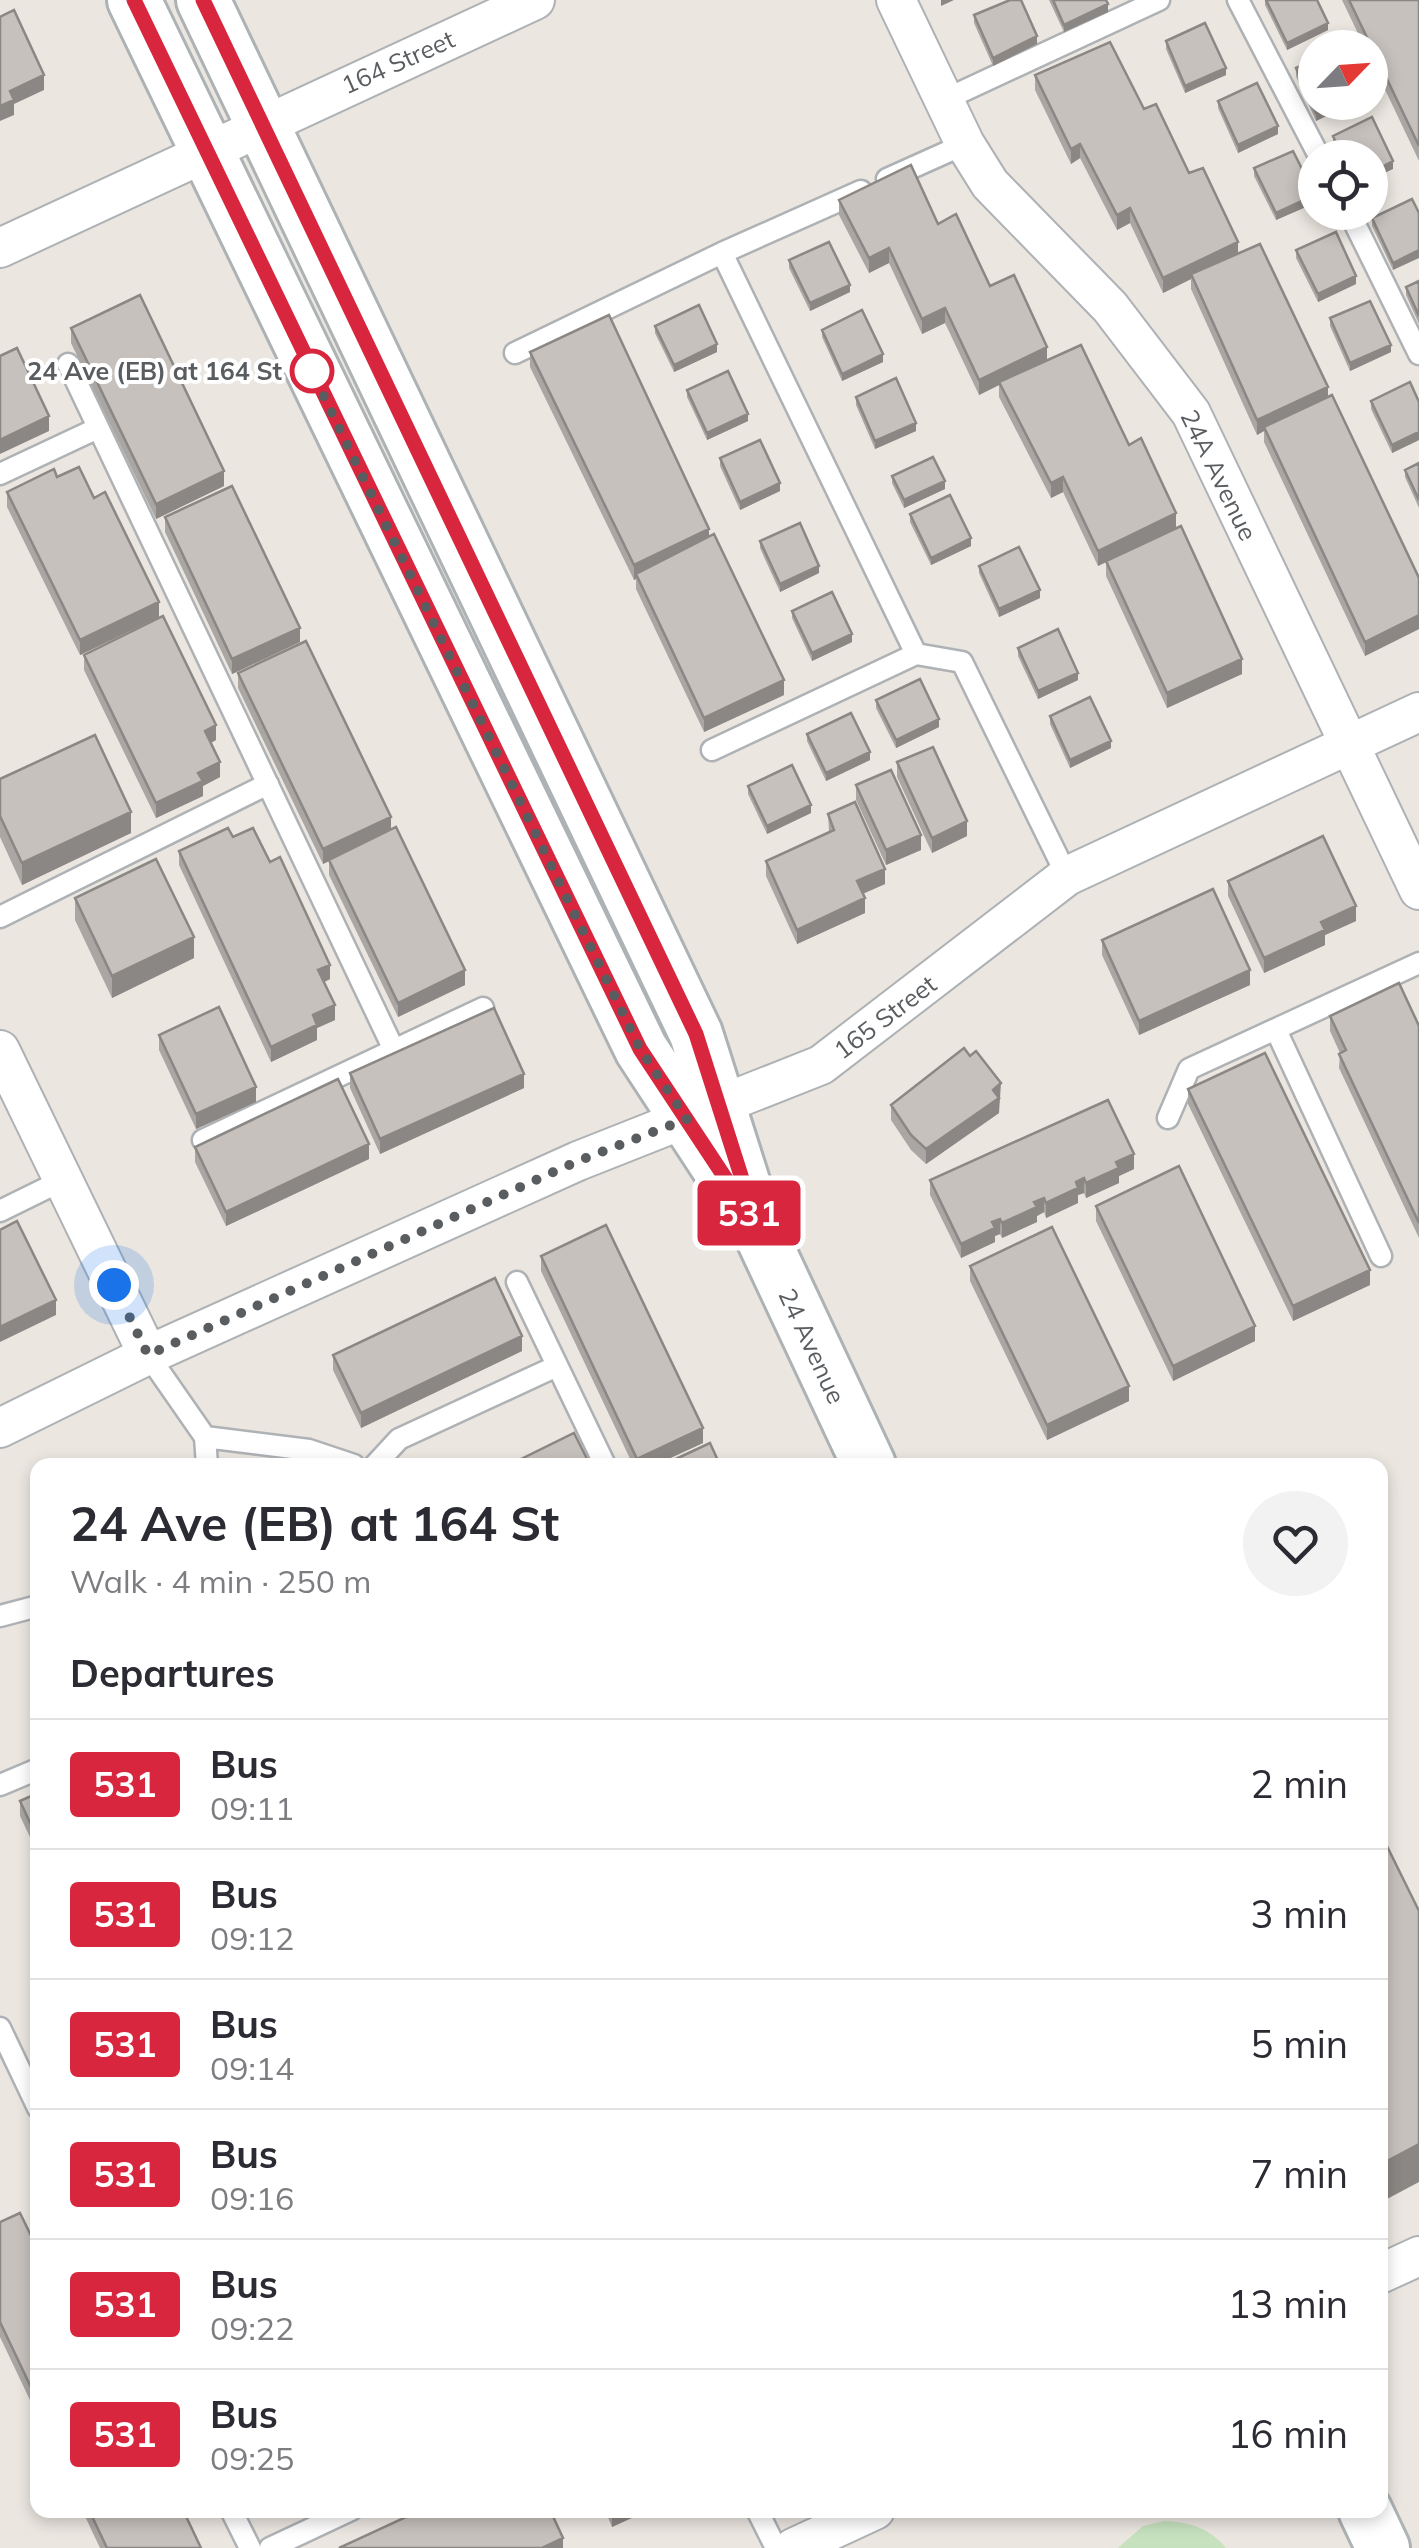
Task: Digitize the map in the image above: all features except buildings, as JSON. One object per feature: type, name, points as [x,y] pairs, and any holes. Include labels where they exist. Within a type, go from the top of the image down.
[{"type":"main road","name":"24 Avenue","points":[[134,0],[632,1032],[703,1112],[865,1458]]},
{"type":"main road","name":"24 Avenue","points":[[204,0],[696,1034],[703,1112]]},
{"type":"main road","points":[[1369,2518],[1383,2548]]},
{"type":"street","name":"164 Street","points":[[0,248],[534,0]]},
{"type":"street","name":"24A Avenue","points":[[896,0],[964,144],[990,184],[1110,307],[1190,413],[1419,890]]},
{"type":"street","name":"165 Street","points":[[0,1428],[148,1355],[578,1161],[835,1057],[1067,876],[1419,712]]},
{"type":"street","points":[[0,1050],[148,1355]]},
{"type":"street","points":[[1388,2270],[1419,2256]]},
{"type":"street","points":[[793,2548],[858,2518]]},
{"type":"lane","points":[[944,100],[1159,0]]},
{"type":"lane","points":[[1238,0],[1311,140]]},
{"type":"lane","points":[[514,353],[722,253],[964,144]]},
{"type":"lane","points":[[1358,230],[1419,354]]},
{"type":"lane","points":[[722,253],[916,654]]},
{"type":"lane","points":[[68,364],[394,1050]]},
{"type":"lane","points":[[0,474],[98,428]]},
{"type":"lane","points":[[712,750],[916,654],[962,662],[1067,876]]},
{"type":"lane","points":[[0,916],[268,784]]},
{"type":"lane","points":[[1168,1118],[1189,1068],[1419,963]]},
{"type":"lane","points":[[203,1140],[484,1008]]},
{"type":"lane","points":[[1276,1030],[1381,1256]]},
{"type":"lane","points":[[0,1211],[63,1180]]},
{"type":"lane","points":[[517,1282],[602,1458]]},
{"type":"lane","points":[[148,1355],[205,1437],[206,1458]]},
{"type":"lane","points":[[382,1458],[399,1440],[557,1366]]},
{"type":"lane","points":[[205,1437],[310,1450],[333,1458]]},
{"type":"lane","points":[[0,1616],[30,1608]]},
{"type":"lane","points":[[0,1785],[30,1772]]},
{"type":"lane","points":[[0,2028],[30,2091]]},
{"type":"lane","points":[[235,2518],[250,2548]]},
{"type":"lane","points":[[270,2548],[334,2518]]},
{"type":"lane","points":[[762,2518],[776,2548]]},
{"type":"green space","points":[[1164,2521],[1198,2527],[1226,2548],[1118,2548],[1143,2526]]},
{"type":"bus line","name":"531","points":[[134,0],[640,1049],[757,1226],[696,1034],[203,0]]},
{"type":"place","name":"24 Ave (EB) at 164 St","points":[[312,371]]},
{"type":"route","points":[[114,1285],[148,1355],[578,1161],[687,1119],[640,1049],[308,364],[312,371]]}]
